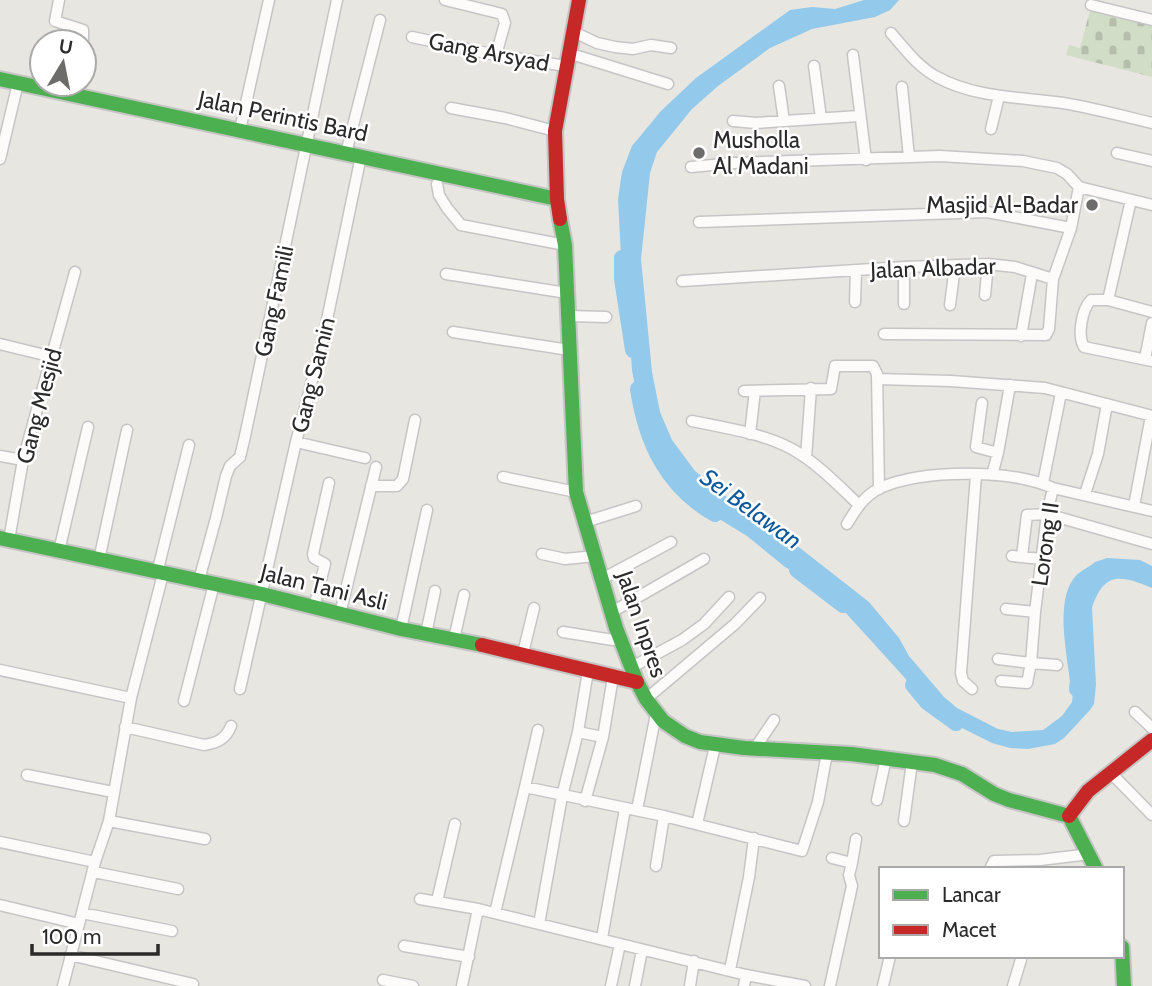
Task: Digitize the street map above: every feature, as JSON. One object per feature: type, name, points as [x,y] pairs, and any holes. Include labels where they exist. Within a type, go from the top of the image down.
[{"type":"street","points":[[59,0],[55,20],[77,28]]},
{"type":"street","points":[[240,131],[269,0]]},
{"type":"street","name":"Gang Famili","points":[[199,580],[226,476],[230,466],[240,457],[337,0]]},
{"type":"street","points":[[445,0],[502,14],[505,23],[496,55]]},
{"type":"street","name":"Jalan Inpres","points":[[579,0],[555,131],[557,199],[565,245],[569,350],[574,399],[576,492],[620,638],[636,682],[646,699],[656,714],[685,736],[715,746],[886,758],[948,768],[994,794],[1069,817]]},
{"type":"street","points":[[1091,5],[1152,20]]},
{"type":"street","points":[[346,153],[380,20]]},
{"type":"street","points":[[572,31],[597,43],[615,47],[633,49],[651,45],[671,48]]},
{"type":"street","points":[[891,33],[914,60],[936,77],[955,85],[999,96],[1064,103],[1152,124]]},
{"type":"street","name":"Gang Arsyad","points":[[412,37],[496,55],[567,60],[668,84]]},
{"type":"street","points":[[853,55],[866,160]]},
{"type":"street","points":[[814,66],[821,118]]},
{"type":"street","name":"Jalan Perintis Bard","points":[[0,79],[28,84]]},
{"type":"street","points":[[0,159],[18,83]]},
{"type":"street","points":[[779,86],[784,121]]},
{"type":"street","points":[[902,87],[909,157]]},
{"type":"street","name":"Jalan Perintis Bard","points":[[98,96],[240,131],[557,199]]},
{"type":"street","points":[[991,129],[999,96]]},
{"type":"street","points":[[451,108],[555,131]]},
{"type":"street","points":[[733,121],[859,116]]},
{"type":"street","points":[[1117,153],[1152,162]]},
{"type":"street","name":"Gang Samin","points":[[240,689],[296,442],[323,339],[361,156]]},
{"type":"street","points":[[691,167],[940,156],[1023,161],[1057,168],[1079,187],[1152,205]]},
{"type":"street","points":[[437,184],[439,195],[461,225],[565,245]]},
{"type":"street","points":[[884,334],[1021,337],[1047,334],[1053,279],[1071,228],[1079,187]]},
{"type":"street","points":[[1108,300],[1131,200]]},
{"type":"street","points":[[699,222],[987,212],[1071,228]]},
{"type":"street","points":[[985,295],[988,264]]},
{"type":"street","name":"Jalan Albadar","points":[[682,281],[988,264],[1015,267],[1053,279]]},
{"type":"street","points":[[950,305],[955,266]]},
{"type":"street","points":[[904,267],[904,304]]},
{"type":"street","points":[[855,302],[856,271]]},
{"type":"street","name":"Gang Mesjid","points":[[5,539],[23,460],[75,272]]},
{"type":"street","points":[[446,274],[567,293]]},
{"type":"street","points":[[1021,337],[1032,274]]},
{"type":"street","points":[[1152,312],[1094,299],[1085,306],[1081,344],[1148,360],[1152,323]]},
{"type":"street","points":[[568,316],[606,317]]},
{"type":"street","points":[[453,332],[569,350]]},
{"type":"street","points":[[0,344],[53,357]]},
{"type":"street","points":[[750,434],[750,391],[831,388],[833,368],[838,365],[873,366],[877,379],[879,489]]},
{"type":"street","points":[[877,379],[1045,388],[1152,416],[1134,506]]},
{"type":"street","points":[[992,475],[1010,385]]},
{"type":"street","points":[[806,458],[811,388]]},
{"type":"street","name":"Lorong II","points":[[1006,609],[1035,612],[1061,393]]},
{"type":"street","points":[[982,403],[976,447],[998,453]]},
{"type":"street","points":[[1085,494],[1098,454],[1107,404]]},
{"type":"street","points":[[371,486],[397,486],[403,479],[415,420]]},
{"type":"street","points":[[692,421],[750,434],[790,448],[806,458],[859,505]]},
{"type":"street","points":[[59,551],[88,427]]},
{"type":"street","points":[[99,560],[127,430]]},
{"type":"street","points":[[296,442],[365,458]]},
{"type":"street","points":[[64,986],[94,867],[109,821],[131,698],[189,445]]},
{"type":"street","points":[[0,456],[23,460]]},
{"type":"street","points":[[340,614],[376,467]]},
{"type":"street","points":[[972,689],[963,681],[961,673],[976,475]]},
{"type":"street","points":[[847,524],[859,505],[879,489],[918,476],[992,475],[1152,511]]},
{"type":"street","points":[[503,477],[576,492]]},
{"type":"street","points":[[314,607],[325,564],[314,558],[313,554],[329,483]]},
{"type":"street","points":[[584,522],[636,506]]},
{"type":"street","points":[[401,629],[427,510]]},
{"type":"street","points":[[1042,559],[1017,556],[1027,515],[1047,514],[1152,544]]},
{"type":"street","name":"Jalan Tani Asli","points":[[5,539],[262,594],[401,629],[523,653],[636,682]]},
{"type":"street","points":[[602,579],[671,542]]},
{"type":"street","points":[[541,554],[565,559],[595,556]]},
{"type":"street","points":[[612,612],[704,559]]},
{"type":"street","points":[[184,701],[214,584]]},
{"type":"street","points":[[426,634],[435,591]]},
{"type":"street","points":[[454,639],[464,595]]},
{"type":"street","points":[[632,667],[682,640],[704,624],[729,597]]},
{"type":"street","points":[[646,699],[735,624],[760,598]]},
{"type":"street","points":[[523,653],[534,608]]},
{"type":"street","points":[[1001,681],[1027,683],[1035,612]]},
{"type":"street","points":[[563,632],[613,640],[620,638]]},
{"type":"street","points":[[998,659],[1057,665]]},
{"type":"street","points":[[0,670],[131,698]]},
{"type":"street","points":[[539,924],[588,671]]},
{"type":"street","points":[[585,801],[603,737],[613,677]]},
{"type":"street","points":[[1135,712],[1152,728]]},
{"type":"street","points":[[637,810],[656,714]]},
{"type":"street","points":[[755,748],[774,720]]},
{"type":"street","points":[[125,727],[204,745],[214,744],[223,738],[232,726]]},
{"type":"street","points":[[495,913],[537,730]]},
{"type":"street","points":[[578,732],[603,737]]},
{"type":"street","points":[[697,824],[715,746]]},
{"type":"street","points":[[1095,867],[1069,817],[1088,791],[1110,772],[1149,748]]},
{"type":"street","points":[[525,787],[664,816],[802,851],[818,802],[827,753]]},
{"type":"street","points":[[877,800],[886,758]]},
{"type":"street","points":[[904,821],[912,761]]},
{"type":"street","points":[[1110,772],[1152,815]]},
{"type":"street","points":[[27,775],[113,792]]},
{"type":"street","points":[[602,938],[625,809]]},
{"type":"street","points":[[656,866],[664,816]]},
{"type":"street","points":[[109,821],[205,839]]},
{"type":"street","points":[[437,901],[455,824]]},
{"type":"street","points":[[730,970],[754,838]]},
{"type":"street","points":[[830,986],[852,891],[849,875],[856,839]]},
{"type":"street","points":[[0,842],[178,889]]},
{"type":"street","points":[[991,867],[994,861],[1090,854]]},
{"type":"street","points":[[832,858],[852,863]]},
{"type":"street","points":[[420,899],[478,909],[602,938],[730,970],[745,980],[805,986]]},
{"type":"street","points":[[0,905],[172,931]]},
{"type":"street","points":[[462,986],[478,909]]},
{"type":"street","points":[[611,986],[620,944]]},
{"type":"street","points":[[404,946],[469,957]]},
{"type":"street","points":[[635,986],[642,950]]},
{"type":"street","points":[[70,955],[193,984]]},
{"type":"street","points":[[883,986],[890,958]]},
{"type":"street","points":[[1013,986],[1021,958]]},
{"type":"street","points":[[1123,958],[1124,986]]},
{"type":"street","points":[[690,986],[694,961]]},
{"type":"street","points":[[383,980],[413,986]]},
{"type":"green space","points":[[1091,7],[1152,22],[1152,77],[1066,55],[1069,45],[1080,48]]},
{"type":"water","name":"Sei Belawan","points":[[864,0],[899,0],[890,10],[875,17],[812,29],[770,48],[718,86],[692,109],[657,152],[650,173],[641,259],[652,372],[660,412],[672,440],[695,471],[869,602],[944,697],[957,708],[998,729],[1012,732],[1043,730],[1062,716],[1072,702],[1078,649],[1076,607],[1086,570],[1095,562],[1107,558],[1140,560],[1152,566],[1152,588],[1131,580],[1115,579],[1102,587],[1097,596],[1092,608],[1096,685],[1094,704],[1064,738],[1055,744],[1028,749],[992,743],[964,729],[924,699],[825,590],[785,567],[747,536],[703,509],[672,476],[659,456],[637,398],[622,275],[618,199],[622,172],[632,146],[661,111],[696,78],[790,10],[812,7],[835,9]]},
{"type":"waterway","name":"Sei Belawan","points":[[622,258],[622,279],[633,350]]},
{"type":"waterway","name":"Sei Belawan","points":[[638,389],[647,427],[662,461],[684,491],[715,514]]},
{"type":"waterway","name":"Sei Belawan","points":[[797,570],[843,605]]},
{"type":"waterway","name":"Sei Belawan","points":[[1077,689],[1072,629],[1073,601],[1082,581],[1097,571]]},
{"type":"waterway","name":"Sei Belawan","points":[[913,685],[927,702],[956,723]]},
{"type":"traffic: fast","points":[[0,79],[557,199]]},
{"type":"traffic: fast","points":[[560,219],[565,245],[576,492],[616,628],[637,682],[663,721],[685,736],[700,742],[744,748],[851,754],[935,765],[962,774],[1009,800],[1069,816]]},
{"type":"traffic: fast","points":[[0,538],[262,594],[401,629],[482,645]]},
{"type":"traffic: fast","points":[[1069,816],[1095,867]]},
{"type":"traffic: fast","points":[[1123,958],[1124,986]]},
{"type":"traffic: jam","points":[[560,219],[555,131],[579,0]]},
{"type":"traffic: jam","points":[[482,645],[637,682]]},
{"type":"traffic: jam","points":[[1069,816],[1088,791],[1152,740]]},
{"type":"place","name":"Musholla Al Madani","points":[[699,153]]},
{"type":"place","name":"Masjid Al-Badar","points":[[1092,205]]}]
